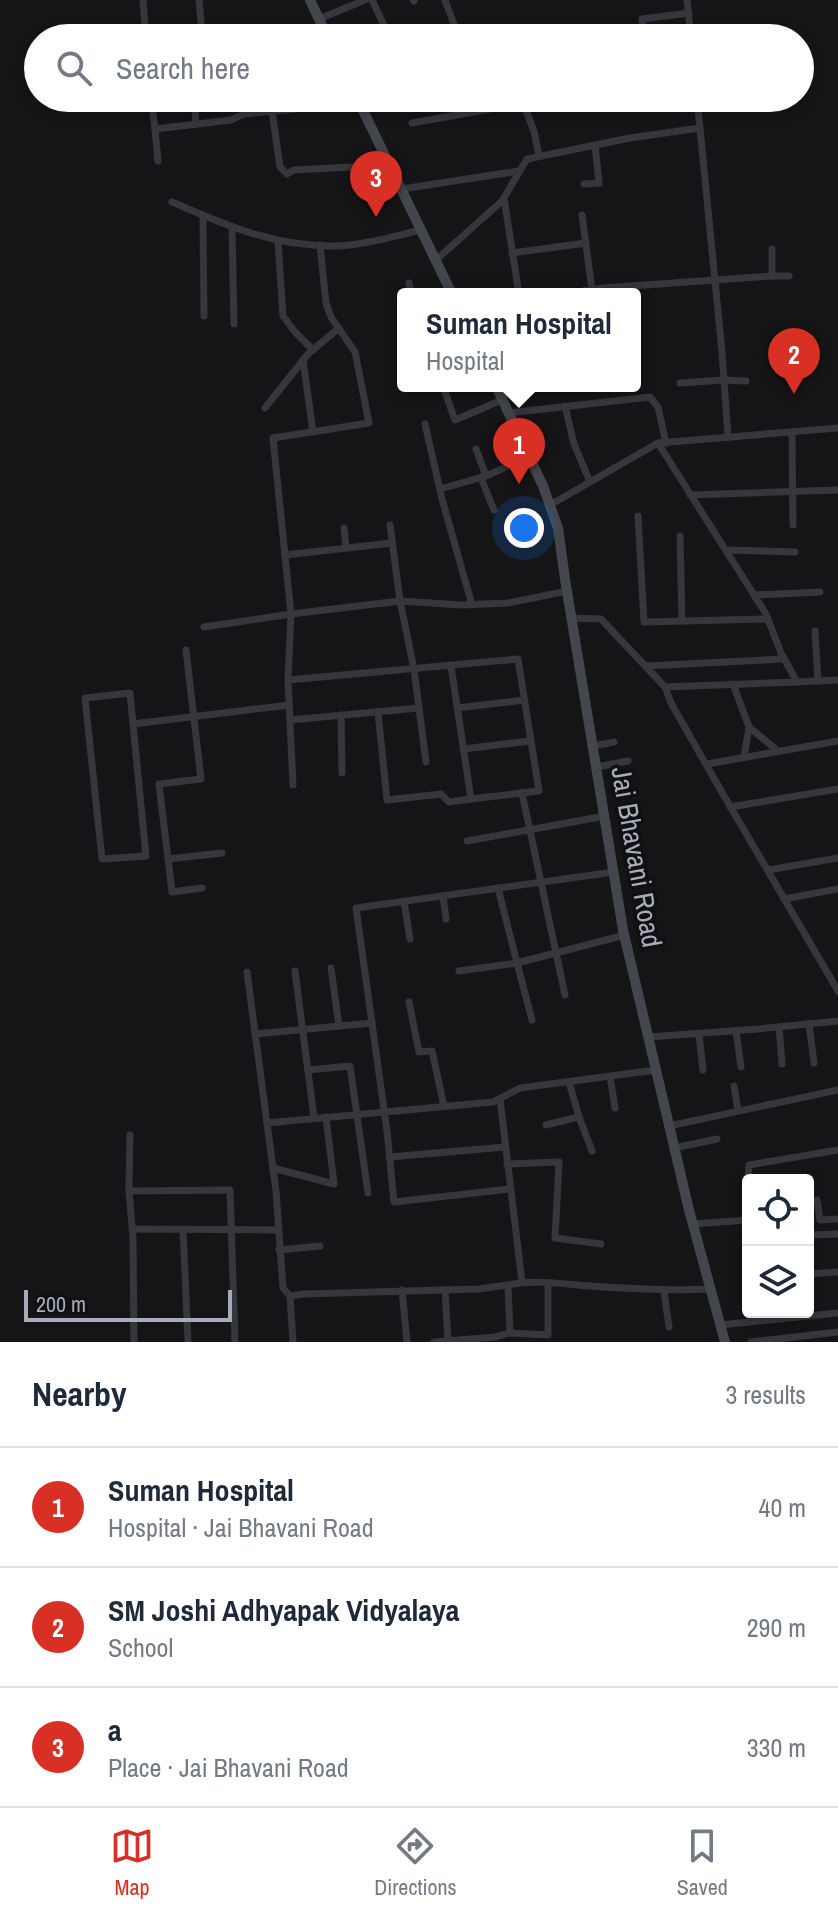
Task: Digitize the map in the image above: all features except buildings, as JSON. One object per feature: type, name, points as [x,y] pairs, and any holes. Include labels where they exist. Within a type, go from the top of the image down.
[{"type":"street","points":[[143,0],[145,24]]},
{"type":"street","points":[[199,0],[201,22]]},
{"type":"street","points":[[310,0],[321,24]]},
{"type":"street","points":[[319,19],[365,0]]},
{"type":"street","points":[[372,0],[383,24]]},
{"type":"street","points":[[445,0],[454,24]]},
{"type":"street","points":[[687,0],[690,24]]},
{"type":"street","points":[[643,24],[642,19],[689,13]]},
{"type":"street","points":[[153,112],[158,161]]},
{"type":"street","points":[[195,112],[196,124]]},
{"type":"street","points":[[155,129],[231,120],[244,114],[263,112]]},
{"type":"street","points":[[272,112],[280,167],[287,174],[294,170],[390,165]]},
{"type":"street","points":[[365,112],[449,288]]},
{"type":"street","points":[[412,123],[467,112]]},
{"type":"street","points":[[526,112],[539,156]]},
{"type":"street","points":[[698,112],[728,437]]},
{"type":"street","points":[[436,260],[504,198],[527,159],[700,128]]},
{"type":"street","points":[[584,184],[599,183],[595,145]]},
{"type":"street","points":[[402,189],[519,171]]},
{"type":"street","points":[[504,198],[518,288]]},
{"type":"street","points":[[172,202],[232,227],[288,244],[339,246],[421,230]]},
{"type":"street","points":[[203,215],[204,316]]},
{"type":"street","points":[[582,215],[592,288]]},
{"type":"street","points":[[232,227],[234,324]]},
{"type":"street","points":[[278,241],[283,316],[313,350]]},
{"type":"street","points":[[512,253],[586,243]]},
{"type":"street","points":[[293,785],[288,680],[291,614],[273,438],[369,423],[355,352],[331,317],[326,303],[320,245]]},
{"type":"street","points":[[772,249],[772,276]]},
{"type":"street","points":[[631,288],[714,279],[789,276]]},
{"type":"street","points":[[409,283],[410,288]]},
{"type":"street","points":[[265,408],[303,360],[339,328]]},
{"type":"street","points":[[303,360],[313,432]]},
{"type":"street","points":[[680,383],[746,381]]},
{"type":"street","points":[[445,392],[455,420],[502,400]]},
{"type":"street","name":"Jai Bhavani Road","points":[[499,392],[558,528],[625,935],[674,1148],[725,1342]]},
{"type":"street","points":[[508,413],[650,397],[658,407],[662,443],[690,495],[768,619],[797,682]]},
{"type":"street","points":[[565,406],[574,444],[590,482]]},
{"type":"street","points":[[425,424],[472,605]]},
{"type":"street","points":[[550,505],[662,443],[838,428]]},
{"type":"street","points":[[792,432],[793,525]]},
{"type":"street","points":[[476,449],[494,510]]},
{"type":"street","points":[[440,489],[484,477],[529,457]]},
{"type":"street","points":[[690,495],[838,490]]},
{"type":"street","points":[[638,516],[644,622],[768,619]]},
{"type":"street","points":[[390,525],[426,762]]},
{"type":"street","points":[[344,528],[346,548]]},
{"type":"street","points":[[680,536],[682,621]]},
{"type":"street","points":[[285,555],[392,543]]},
{"type":"street","points":[[726,550],[795,552]]},
{"type":"street","points":[[204,627],[400,601],[472,605],[508,603],[567,591]]},
{"type":"street","points":[[754,595],[820,592]]},
{"type":"street","points":[[572,618],[601,619],[665,687],[730,807],[838,991]]},
{"type":"street","points":[[815,631],[818,681]]},
{"type":"street","points":[[140,786],[201,779],[186,650]]},
{"type":"street","points":[[288,680],[518,659],[539,791],[449,802],[441,794],[387,800],[378,712]]},
{"type":"street","points":[[646,666],[784,659]]},
{"type":"street","points":[[451,666],[471,799]]},
{"type":"street","points":[[665,687],[838,680]]},
{"type":"street","points":[[733,684],[749,727],[744,757]]},
{"type":"street","points":[[130,693],[133,724],[146,856],[102,859],[85,698],[130,693]]},
{"type":"street","points":[[457,708],[524,700]]},
{"type":"street","points":[[133,724],[289,705]]},
{"type":"street","points":[[290,720],[419,708]]},
{"type":"street","points":[[341,715],[342,773]]},
{"type":"street","points":[[749,727],[778,751]]},
{"type":"street","points":[[463,749],[530,741]]},
{"type":"street","points":[[707,764],[838,741]]},
{"type":"street","points":[[594,746],[614,742]]},
{"type":"street","points":[[597,767],[628,761]]},
{"type":"street","points":[[159,784],[172,892],[202,888]]},
{"type":"street","points":[[730,807],[838,789]]},
{"type":"street","points":[[522,793],[565,995]]},
{"type":"street","points":[[467,841],[605,816]]},
{"type":"street","points":[[168,859],[222,853]]},
{"type":"street","points":[[768,870],[838,858]]},
{"type":"street","points":[[510,1189],[394,1202],[356,908],[614,872]]},
{"type":"street","points":[[498,888],[532,1020]]},
{"type":"street","points":[[784,899],[838,889]]},
{"type":"street","points":[[443,896],[446,919]]},
{"type":"street","points":[[404,901],[410,939]]},
{"type":"street","points":[[459,971],[517,963],[625,935]]},
{"type":"street","points":[[331,968],[339,1026]]},
{"type":"street","points":[[295,971],[314,1118]]},
{"type":"street","points":[[247,972],[273,1168],[283,1288],[290,1296],[293,1342]]},
{"type":"street","points":[[409,1002],[419,1052],[432,1051],[444,1106]]},
{"type":"street","points":[[649,1037],[838,1021]]},
{"type":"street","points":[[255,1034],[372,1023]]},
{"type":"street","points":[[809,1024],[814,1063]]},
{"type":"street","points":[[779,1027],[782,1064]]},
{"type":"street","points":[[736,1031],[741,1067]]},
{"type":"street","points":[[699,1034],[703,1070]]},
{"type":"street","points":[[308,1070],[350,1066],[368,1193]]},
{"type":"street","points":[[267,1123],[493,1102],[520,1088],[656,1070]]},
{"type":"street","points":[[610,1076],[615,1108]]},
{"type":"street","points":[[569,1082],[592,1151]]},
{"type":"street","points":[[734,1086],[738,1111]]},
{"type":"street","points":[[669,1126],[838,1090]]},
{"type":"street","points":[[500,1099],[522,1282]]},
{"type":"street","points":[[273,1168],[334,1184],[326,1117]]},
{"type":"street","points":[[546,1125],[579,1117]]},
{"type":"street","points":[[130,1135],[134,1342]]},
{"type":"street","points":[[674,1148],[717,1139]]},
{"type":"street","points":[[390,1157],[505,1147]]},
{"type":"street","points":[[748,1174],[749,1165],[838,1150]]},
{"type":"street","points":[[507,1164],[559,1162],[555,1238],[601,1244]]},
{"type":"street","points":[[129,1191],[230,1190],[235,1342]]},
{"type":"street","points":[[814,1202],[817,1201],[820,1220],[838,1219]]},
{"type":"street","points":[[693,1224],[742,1218]]},
{"type":"street","points":[[132,1229],[278,1230]]},
{"type":"street","points":[[183,1229],[188,1342]]},
{"type":"street","points":[[814,1235],[838,1234]]},
{"type":"street","points":[[279,1250],[320,1246]]},
{"type":"street","points":[[814,1274],[838,1272]]},
{"type":"street","points":[[290,1296],[494,1288],[522,1282],[664,1291],[711,1289]]},
{"type":"street","points":[[434,1342],[476,1340],[510,1333],[550,1338],[548,1283]]},
{"type":"street","points":[[508,1285],[510,1333]]},
{"type":"street","points":[[402,1290],[407,1342]]},
{"type":"street","points":[[444,1342],[445,1290]]},
{"type":"street","points":[[664,1291],[669,1327]]},
{"type":"street","points":[[720,1325],[838,1313]]},
{"type":"street","points":[[751,1342],[838,1332]]},
{"type":"place","name":"a","points":[[376,217]]},
{"type":"place","name":"SM Joshi Adhyapak Vidyalaya","points":[[794,394]]},
{"type":"place","name":"Suman Hospital","points":[[519,484]]}]
